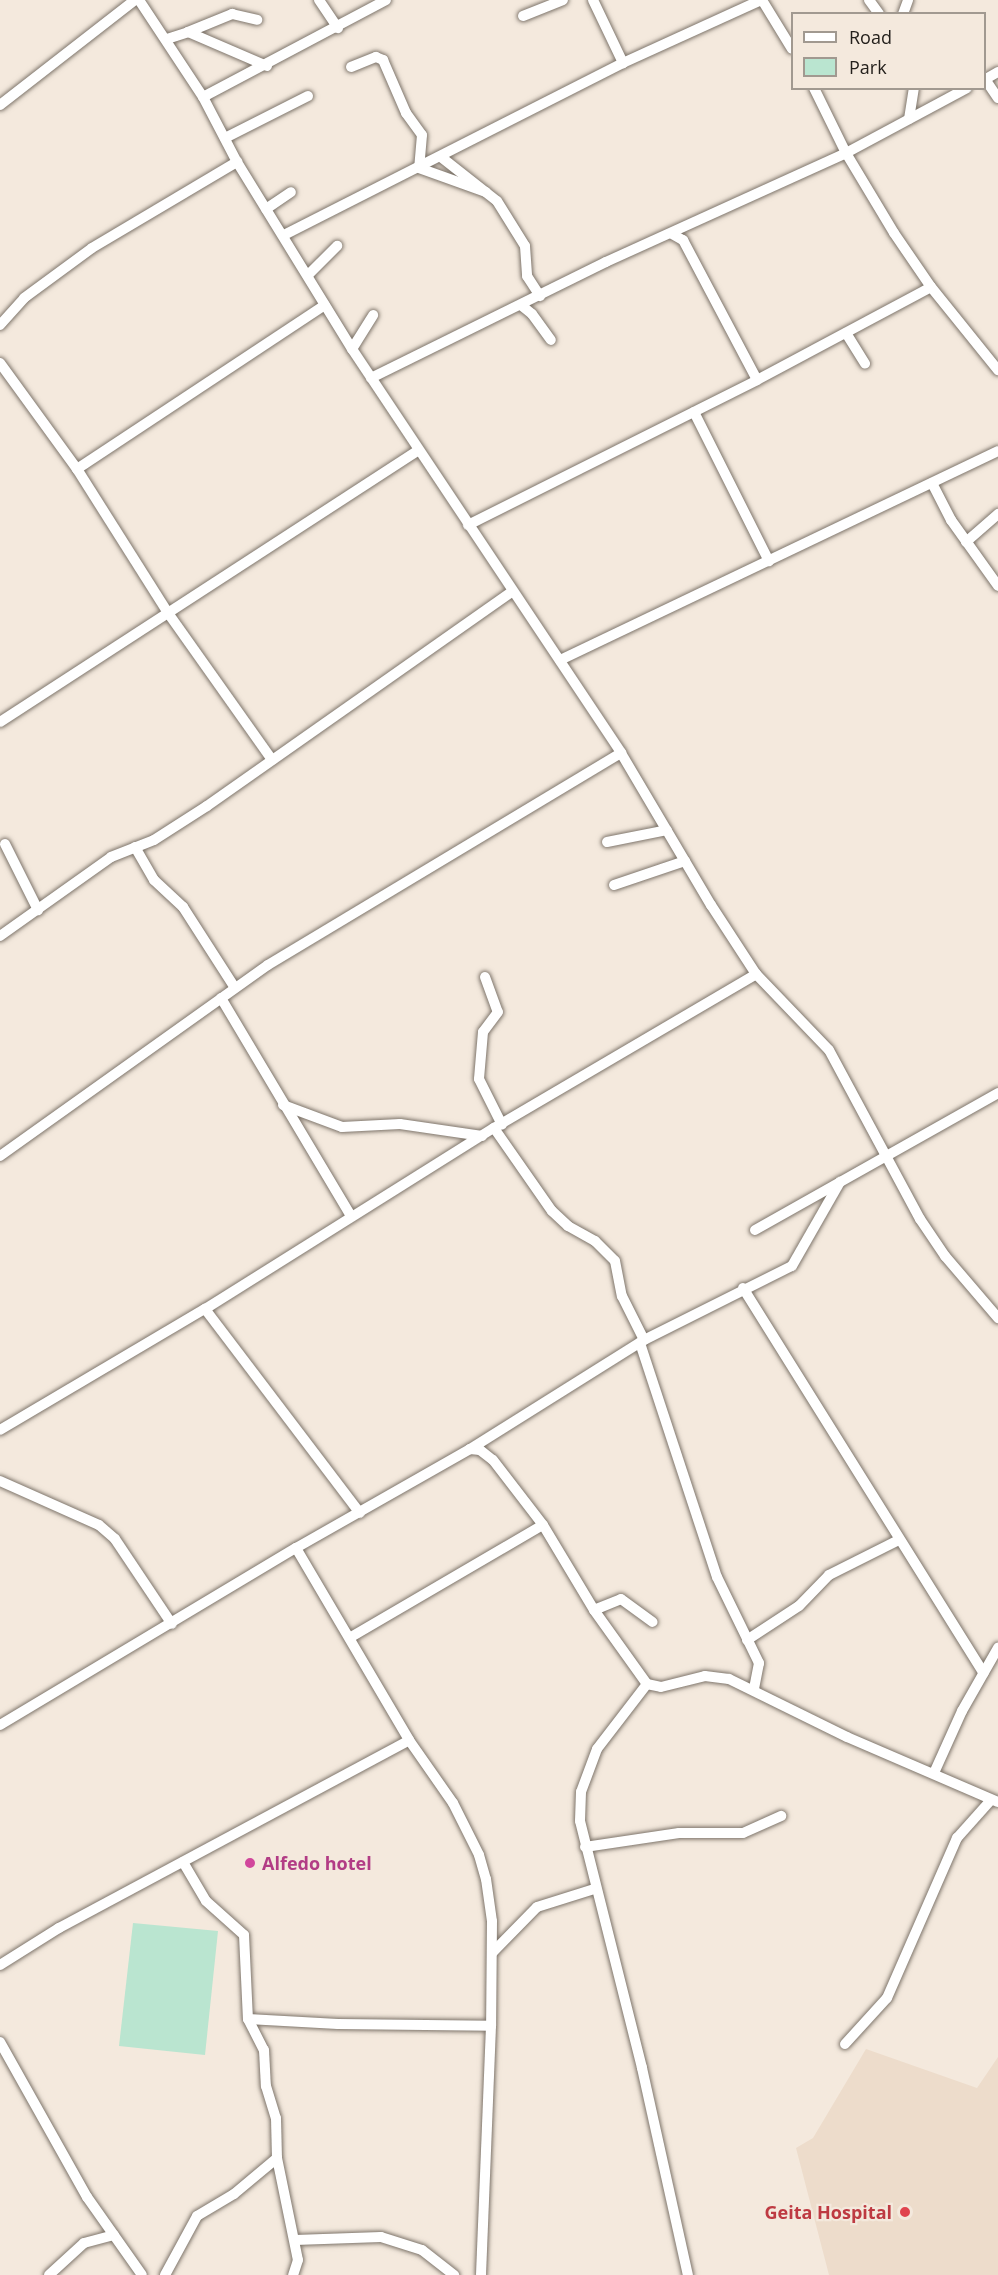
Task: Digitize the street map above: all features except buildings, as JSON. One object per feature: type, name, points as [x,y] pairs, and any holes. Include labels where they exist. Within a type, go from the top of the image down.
[{"type":"street","points":[[0,105],[137,0],[167,39],[203,97],[237,162],[309,274],[325,305],[370,378],[512,592],[561,660],[621,753],[756,974],[829,1050],[884,1155],[945,1256],[998,1318]]},
{"type":"street","points":[[319,0],[338,28]]},
{"type":"street","points":[[203,97],[267,66],[386,0]]},
{"type":"street","points":[[523,16],[563,0]]},
{"type":"street","points":[[593,0],[623,63]]},
{"type":"street","points":[[284,235],[623,63],[761,0],[791,48]]},
{"type":"street","points":[[167,39],[232,14],[257,20]]},
{"type":"street","points":[[188,32],[267,66]]},
{"type":"street","points":[[351,68],[376,57],[382,60],[406,113],[422,135],[419,168]]},
{"type":"street","points":[[986,81],[998,98]]},
{"type":"street","points":[[815,90],[846,153],[931,286],[998,370]]},
{"type":"street","points":[[909,119],[914,90]]},
{"type":"street","points":[[370,378],[846,153],[963,90]]},
{"type":"street","points":[[225,138],[308,96]]},
{"type":"street","points":[[441,157],[497,201],[525,246],[527,276],[540,296]]},
{"type":"street","points":[[0,325],[28,294],[93,248],[237,162]]},
{"type":"street","points":[[419,168],[486,192]]},
{"type":"street","points":[[266,209],[291,192]]},
{"type":"street","points":[[672,234],[683,240],[757,380]]},
{"type":"street","points":[[309,274],[337,246]]},
{"type":"street","points":[[468,525],[757,380],[931,286]]},
{"type":"street","points":[[77,469],[325,305]]},
{"type":"street","points":[[521,305],[532,314],[550,340]]},
{"type":"street","points":[[352,349],[373,315]]},
{"type":"street","points":[[846,333],[865,363]]},
{"type":"street","points":[[0,363],[77,469],[168,614],[272,760]]},
{"type":"street","points":[[694,412],[769,561]]},
{"type":"street","points":[[0,722],[417,451]]},
{"type":"street","points":[[561,660],[998,452]]},
{"type":"street","points":[[932,483],[966,542],[998,586]]},
{"type":"street","points":[[966,542],[998,514]]},
{"type":"street","points":[[0,936],[111,857],[167,832],[512,592]]},
{"type":"street","points":[[0,1156],[235,988],[318,933],[621,753]]},
{"type":"street","points":[[607,842],[667,830]]},
{"type":"street","points":[[4,844],[38,910]]},
{"type":"street","points":[[135,847],[154,880],[183,907],[235,988]]},
{"type":"street","points":[[614,885],[686,861]]},
{"type":"street","points":[[0,1430],[205,1309],[498,1126],[756,974]]},
{"type":"street","points":[[485,977],[498,1012],[483,1032],[479,1079],[498,1126],[552,1211],[568,1226],[595,1241],[615,1261],[622,1296],[642,1341],[717,1577],[760,1669],[754,1688]]},
{"type":"street","points":[[221,998],[351,1216]]},
{"type":"street","points":[[755,1230],[884,1155],[997,1095]]},
{"type":"street","points":[[283,1105],[342,1127],[392,1123],[482,1136]]},
{"type":"street","points":[[0,1725],[296,1548],[470,1449],[642,1341],[743,1288],[792,1266],[840,1182]]},
{"type":"street","points":[[743,1288],[898,1540],[984,1673]]},
{"type":"street","points":[[205,1309],[360,1513]]},
{"type":"street","points":[[470,1449],[480,1450],[493,1460],[543,1526],[594,1610],[647,1684],[661,1687],[705,1676],[754,1688],[847,1737],[994,1801],[957,1838],[887,1998],[845,2044]]},
{"type":"street","points":[[0,1481],[99,1525],[116,1539],[172,1624]]},
{"type":"street","points":[[351,1637],[543,1526]]},
{"type":"street","points":[[747,1640],[799,1606],[829,1575],[898,1540]]},
{"type":"street","points":[[296,1548],[351,1637],[409,1740],[453,1803],[479,1855],[492,1921],[491,2026],[481,2275]]},
{"type":"street","points":[[594,1610],[621,1599],[653,1622]]},
{"type":"street","points":[[934,1773],[998,1648]]},
{"type":"street","points":[[647,1684],[597,1749],[587,1773],[579,1805],[594,1889],[642,2068],[688,2275]]},
{"type":"street","points":[[0,1965],[59,1928],[409,1740]]},
{"type":"street","points":[[585,1847],[679,1833],[742,1833],[781,1816]]},
{"type":"street","points":[[183,1862],[206,1901],[244,1935],[248,2019],[264,2050],[266,2086],[276,2118],[277,2158],[295,2240],[298,2265],[293,2275]]},
{"type":"street","points":[[492,1953],[537,1907],[594,1889]]},
{"type":"street","points":[[248,2019],[338,2024],[491,2026]]},
{"type":"street","points":[[0,2042],[81,2187],[142,2275]]},
{"type":"street","points":[[165,2275],[197,2216],[234,2194],[277,2158]]},
{"type":"street","points":[[50,2275],[79,2246],[114,2235]]},
{"type":"street","points":[[295,2240],[381,2237],[422,2250],[454,2275]]},
{"type":"shaded area","name":"Geita Hospital","points":[[866,2049],[977,2088],[998,2057],[998,2275],[829,2275],[796,2148],[813,2138]]},
{"type":"green space","points":[[133,1923],[218,1931],[205,2055],[119,2046]]},
{"type":"place","name":"Alfedo hotel","points":[[250,1863]]},
{"type":"place","name":"Geita Hospital","points":[[905,2212]]}]
